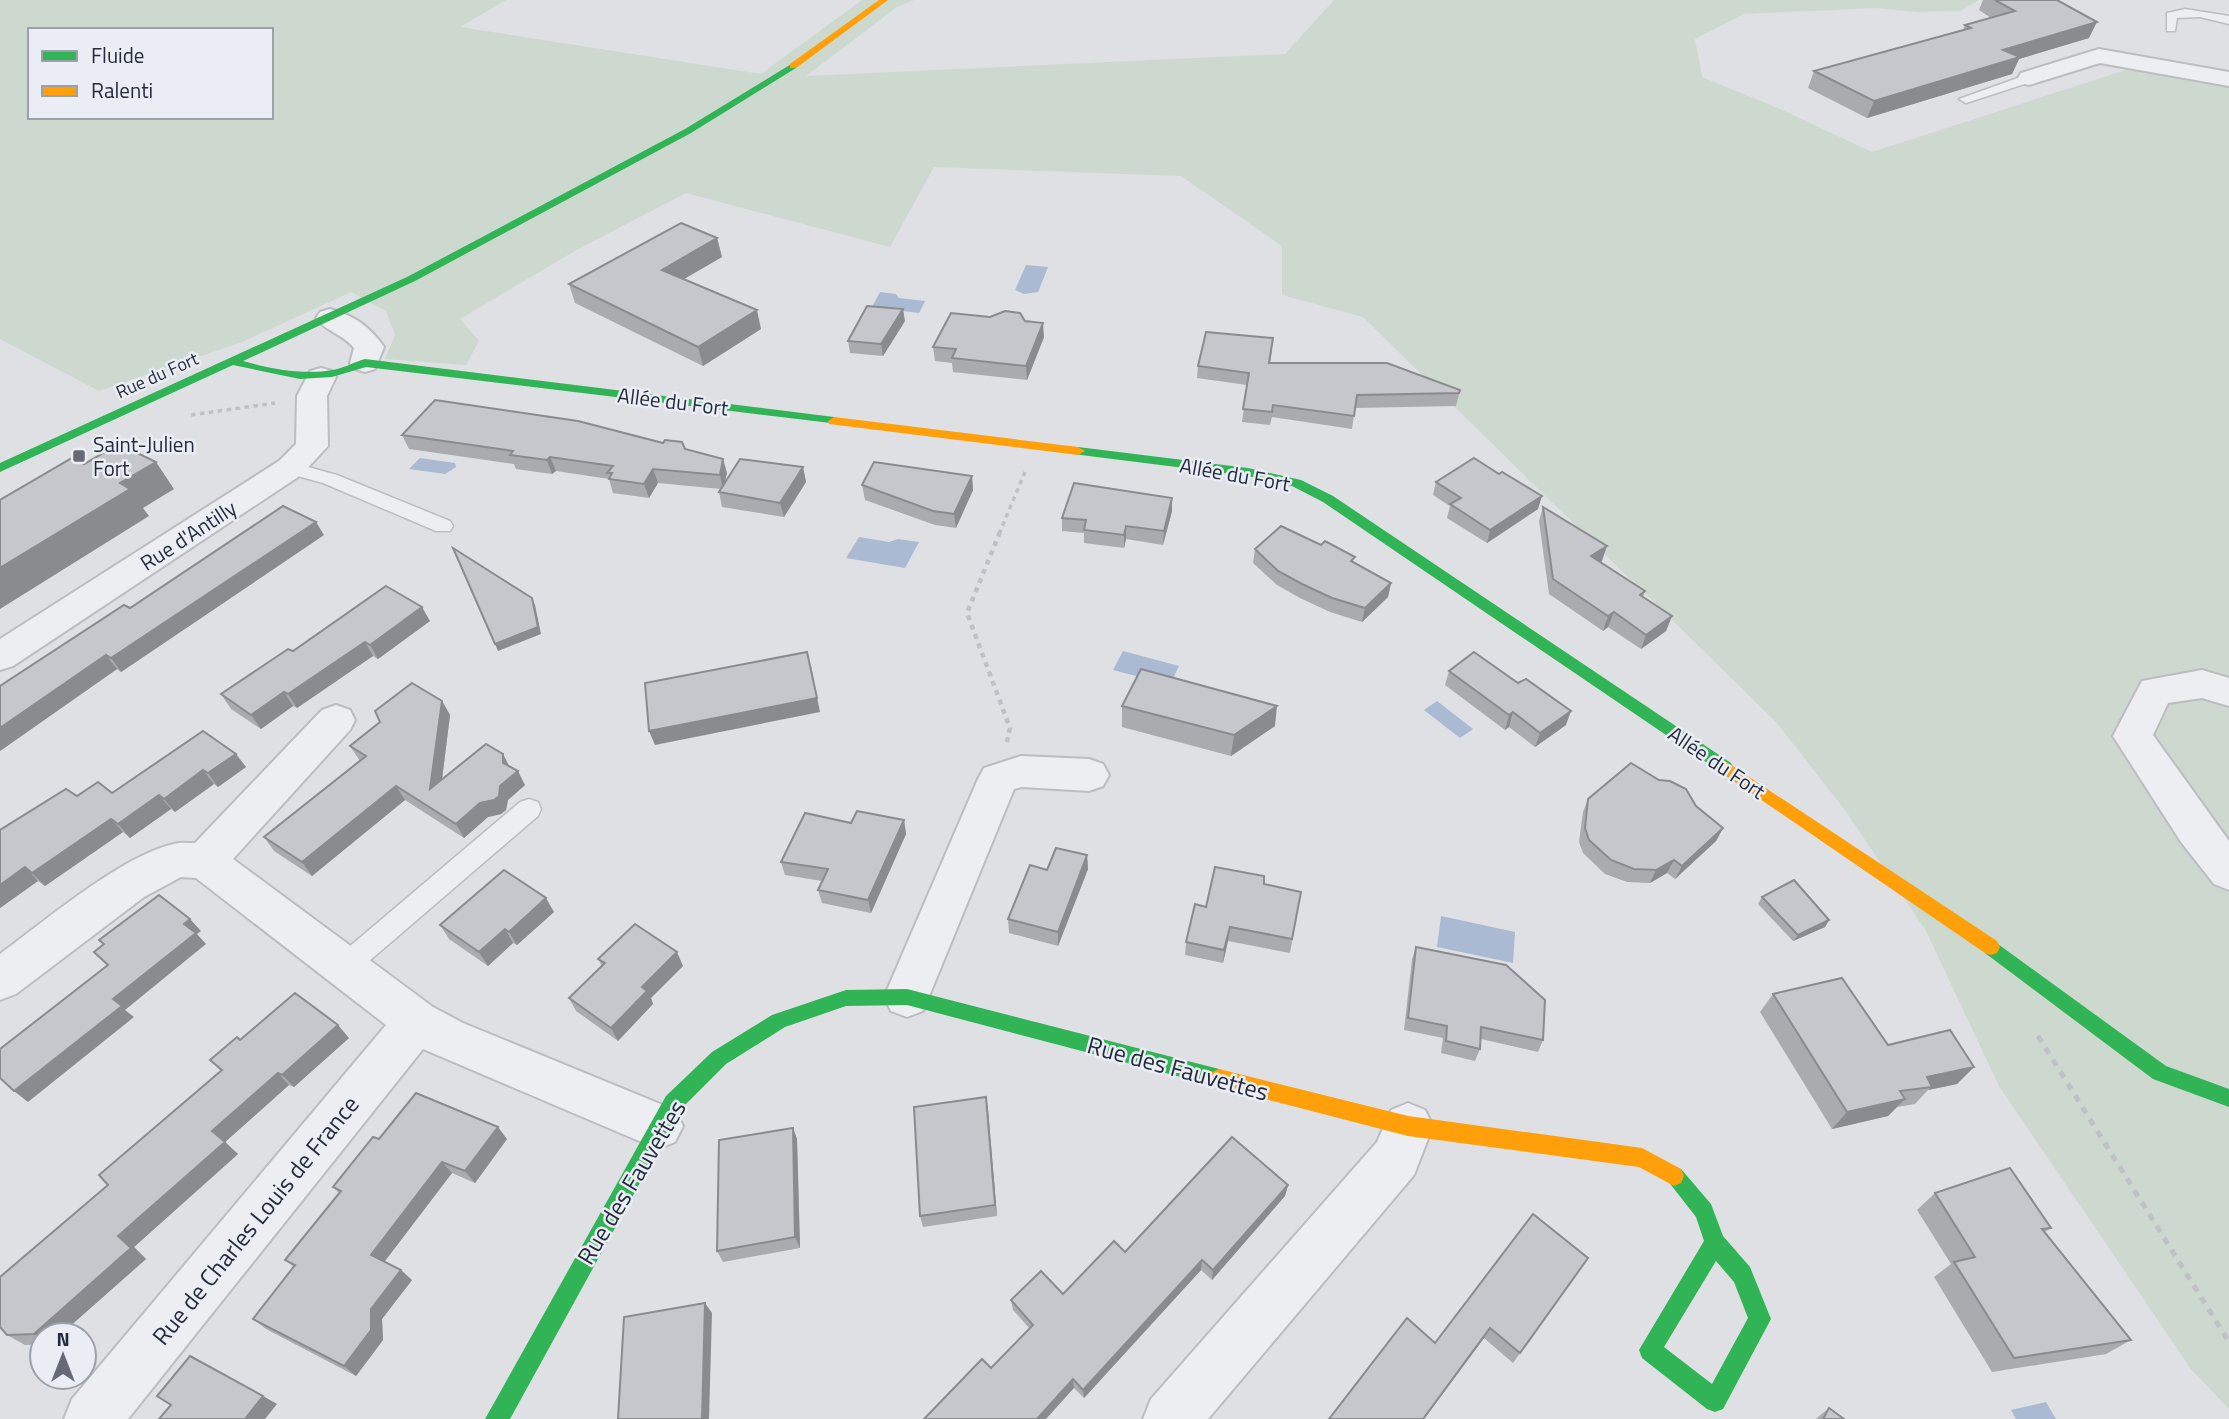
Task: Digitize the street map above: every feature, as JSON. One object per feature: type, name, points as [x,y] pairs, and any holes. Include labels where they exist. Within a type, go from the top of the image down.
[{"type":"street","name":"Rue du Fort","points":[[0,468],[411,279],[688,131],[779,76],[884,0]]},
{"type":"street","points":[[2029,78],[2099,56],[2229,79]]},
{"type":"street","points":[[330,318],[355,330],[369,347],[365,363]]},
{"type":"street","name":"Allée du Fort","points":[[234,362],[289,376],[316,387],[365,363],[1248,472],[1296,483],[1328,499],[1974,935],[2160,1073],[2229,1098]]},
{"type":"street","name":"Rue d'Antilly","points":[[0,657],[290,468],[312,446],[316,387]]},
{"type":"street","points":[[2229,692],[2202,684],[2155,691],[2133,736],[2196,830],[2229,872]]},
{"type":"street","points":[[205,861],[337,720]]},
{"type":"street","points":[[907,997],[998,779],[1021,771],[1089,775]]},
{"type":"street","points":[[0,980],[130,884],[176,860],[205,861],[417,1021],[446,1038],[658,1126]]},
{"type":"street","name":"Rue des Fauvettes","points":[[497,1419],[673,1103],[719,1058],[779,1021],[846,998],[907,997],[1408,1126],[1642,1158],[1677,1177],[1704,1211],[1715,1243],[1742,1275],[1760,1319],[1716,1401],[1650,1350],[1715,1243]]},
{"type":"street","name":"Rue de Charles Louis de France","points":[[92,1419],[417,1021]]},
{"type":"street","points":[[1171,1419],[1396,1158],[1408,1126]]},
{"type":"lane","points":[[2171,28],[2171,16],[2178,13],[2200,13],[2229,20]]},
{"type":"lane","points":[[1966,99],[2029,78]]},
{"type":"lane","points":[[290,468],[330,480],[443,526]]},
{"type":"lane","points":[[345,966],[529,809]]},
{"type":"path","points":[[184,416],[316,387]]},
{"type":"path","points":[[998,779],[1010,728],[967,613],[1036,446]]},
{"type":"path","points":[[2033,1028],[2229,1342]]},
{"type":"shaded area","points":[[0,0],[506,0],[460,27],[761,74],[862,0],[914,0],[897,7],[806,76],[1285,54],[1334,0],[1979,0],[1960,11],[1918,12],[1875,8],[1744,14],[1695,39],[1702,77],[1780,109],[1872,152],[2132,68],[2229,86],[2229,1409],[2191,1369],[1999,1086],[1926,931],[1845,810],[1776,722],[1363,317],[1282,295],[1282,246],[1181,176],[934,167],[890,247],[686,193],[578,249],[460,319],[479,341],[466,365],[385,359],[395,335],[386,311],[351,292],[242,342],[99,391],[0,339]]},
{"type":"water","points":[[1026,265],[1048,267],[1038,292],[1024,294],[1015,290]]},
{"type":"water","points":[[880,292],[896,294],[899,298],[925,301],[919,313],[872,307]]},
{"type":"water","points":[[420,458],[455,463],[456,467],[445,474],[409,469]]},
{"type":"water","points":[[859,537],[889,542],[898,539],[919,542],[905,568],[846,558]]},
{"type":"water","points":[[1123,651],[1179,666],[1170,685],[1113,670]]},
{"type":"water","points":[[1437,701],[1473,729],[1460,738],[1424,710]]},
{"type":"water","points":[[1441,916],[1515,932],[1513,963],[1437,947]]},
{"type":"water","points":[[2046,1402],[2056,1419],[2016,1419],[2011,1410]]},
{"type":"building","points":[[1995,0],[2057,0],[2097,22],[2003,50],[2020,57],[1874,101],[1814,71],[1971,28],[1965,25],[2015,11]]},
{"type":"building","points":[[681,223],[717,238],[662,270],[757,310],[698,347],[569,284]]},
{"type":"building","points":[[867,306],[903,309],[881,344],[848,341]]},
{"type":"building","points":[[1005,311],[1020,313],[1025,321],[1043,323],[1026,366],[952,358],[956,349],[933,347],[951,313],[990,317]]},
{"type":"building","points":[[1206,332],[1273,338],[1269,363],[1387,363],[1460,390],[1459,393],[1357,395],[1354,416],[1273,405],[1272,412],[1243,409],[1249,373],[1198,366]]},
{"type":"building","points":[[435,400],[578,421],[663,443],[665,440],[682,442],[685,449],[723,459],[720,475],[653,469],[644,484],[609,479],[612,473],[607,473],[613,466],[550,457],[547,460],[510,455],[513,451],[402,435]]},
{"type":"building","points":[[119,444],[156,462],[120,483],[130,489],[0,568],[0,500],[72,458],[84,464]]},
{"type":"building","points":[[1474,458],[1542,496],[1490,530],[1450,504],[1461,498],[1436,482]]},
{"type":"building","points":[[740,459],[803,467],[780,503],[719,492]]},
{"type":"building","points":[[874,462],[972,476],[954,514],[933,511],[862,485]]},
{"type":"building","points":[[1074,483],[1172,498],[1164,531],[1126,526],[1124,535],[1084,530],[1086,520],[1062,518]]},
{"type":"building","points":[[283,506],[316,522],[111,658],[106,655],[0,728],[0,686],[124,605],[130,608]]},
{"type":"building","points":[[1543,507],[1607,546],[1591,556],[1645,591],[1640,595],[1672,616],[1646,635],[1614,612],[1608,616],[1553,579]]},
{"type":"building","points":[[1281,526],[1321,545],[1325,541],[1355,557],[1351,561],[1391,583],[1365,608],[1332,598],[1302,584],[1278,571],[1255,549]]},
{"type":"building","points":[[453,548],[532,598],[538,627],[495,644]]},
{"type":"building","points":[[386,586],[422,607],[370,645],[365,642],[288,694],[284,692],[251,715],[221,694],[288,649],[293,651]]},
{"type":"building","points":[[807,652],[817,698],[649,731],[645,683]]},
{"type":"building","points":[[1474,652],[1518,683],[1526,679],[1571,711],[1540,733],[1513,712],[1509,715],[1449,671]]},
{"type":"building","points":[[1141,669],[1277,706],[1234,735],[1122,706]]},
{"type":"building","points":[[412,683],[442,701],[430,789],[486,744],[503,754],[503,763],[518,771],[500,786],[499,796],[480,803],[456,824],[396,786],[302,862],[264,837],[366,756],[350,746],[380,722],[375,711]]},
{"type":"building","points":[[203,731],[236,754],[208,773],[203,770],[164,799],[159,795],[118,824],[111,819],[32,873],[25,867],[0,885],[0,830],[66,789],[77,796],[98,782],[112,793]]},
{"type":"building","points":[[1631,763],[1659,780],[1670,781],[1686,789],[1696,806],[1723,828],[1682,866],[1674,860],[1656,870],[1634,869],[1611,860],[1589,840],[1585,828],[1588,799]]},
{"type":"building","points":[[857,811],[904,820],[868,900],[818,890],[828,869],[781,862],[805,813],[851,823]]},
{"type":"building","points":[[1056,848],[1087,855],[1058,932],[1008,919],[1030,865],[1047,870]]},
{"type":"building","points":[[1215,867],[1264,876],[1264,884],[1301,892],[1292,939],[1230,927],[1224,950],[1186,942],[1195,904],[1206,907]]},
{"type":"building","points":[[504,870],[546,898],[509,932],[505,929],[479,952],[440,925]]},
{"type":"building","points":[[1794,880],[1829,920],[1798,935],[1762,897]]},
{"type":"building","points":[[159,895],[190,919],[184,924],[196,933],[113,999],[122,1006],[14,1091],[0,1078],[0,1049],[108,965],[94,952],[104,944],[99,940]]},
{"type":"building","points":[[635,924],[677,952],[642,987],[647,991],[611,1028],[569,998],[605,963],[598,959]]},
{"type":"building","points":[[1416,947],[1506,965],[1545,1000],[1543,1040],[1481,1027],[1480,1049],[1446,1041],[1447,1026],[1408,1018]]},
{"type":"building","points":[[1842,978],[1888,1045],[1950,1030],[1974,1067],[1927,1077],[1932,1087],[1900,1091],[1905,1099],[1847,1112],[1773,994]]},
{"type":"building","points":[[295,993],[338,1025],[282,1075],[278,1073],[212,1131],[225,1142],[118,1236],[131,1248],[49,1321],[28,1321],[28,1334],[7,1335],[0,1327],[0,1277],[108,1185],[99,1175],[222,1070],[210,1060],[237,1037],[240,1040]]},
{"type":"building","points":[[416,1093],[498,1127],[465,1171],[442,1162],[371,1255],[401,1270],[371,1309],[371,1330],[344,1366],[253,1319],[295,1265],[285,1260],[341,1191],[333,1187],[373,1137],[379,1139]]},
{"type":"building","points":[[986,1097],[995,1205],[920,1216],[914,1107]]},
{"type":"building","points":[[793,1128],[795,1237],[717,1251],[719,1140]]},
{"type":"building","points":[[1232,1137],[1288,1185],[1213,1270],[1202,1260],[1083,1390],[1073,1379],[1037,1419],[924,1419],[982,1359],[991,1368],[1033,1325],[1011,1300],[1041,1271],[1063,1294],[1114,1241],[1125,1252]]},
{"type":"building","points":[[2010,1168],[2051,1228],[2042,1229],[2131,1340],[2014,1358],[1954,1262],[1975,1257],[1935,1193]]},
{"type":"building","points":[[1533,1214],[1588,1258],[1520,1353],[1490,1328],[1423,1419],[1329,1419],[1407,1318],[1435,1343]]},
{"type":"building","points":[[705,1303],[702,1419],[618,1419],[624,1317]]},
{"type":"building","points":[[190,1356],[263,1396],[245,1419],[159,1419],[171,1405],[157,1396]]},
{"type":"building","points":[[1829,1408],[1844,1419],[1823,1419]]},
{"type":"traffic: fast","points":[[0,468],[411,279],[688,131],[793,66]]},
{"type":"traffic: fast","points":[[234,362],[267,371],[300,375],[332,374],[365,363],[834,421]]},
{"type":"traffic: fast","points":[[1078,451],[1248,472],[1296,483],[1328,499],[1725,767]]},
{"type":"traffic: fast","points":[[1991,947],[2160,1073],[2229,1098]]},
{"type":"traffic: fast","points":[[497,1419],[673,1103],[719,1058],[779,1021],[846,998],[907,997],[1219,1078]]},
{"type":"traffic: fast","points":[[1674,1176],[1704,1211],[1715,1243],[1742,1275],[1760,1319],[1715,1401],[1650,1350],[1715,1243]]},
{"type":"traffic: slow","points":[[793,66],[884,0]]},
{"type":"traffic: slow","points":[[834,421],[1078,451]]},
{"type":"traffic: slow","points":[[1725,767],[1991,947]]},
{"type":"traffic: slow","points":[[1219,1078],[1408,1126],[1642,1158],[1674,1176]]},
{"type":"place","name":"Saint-Julien Fort","points":[[79,456]]}]
